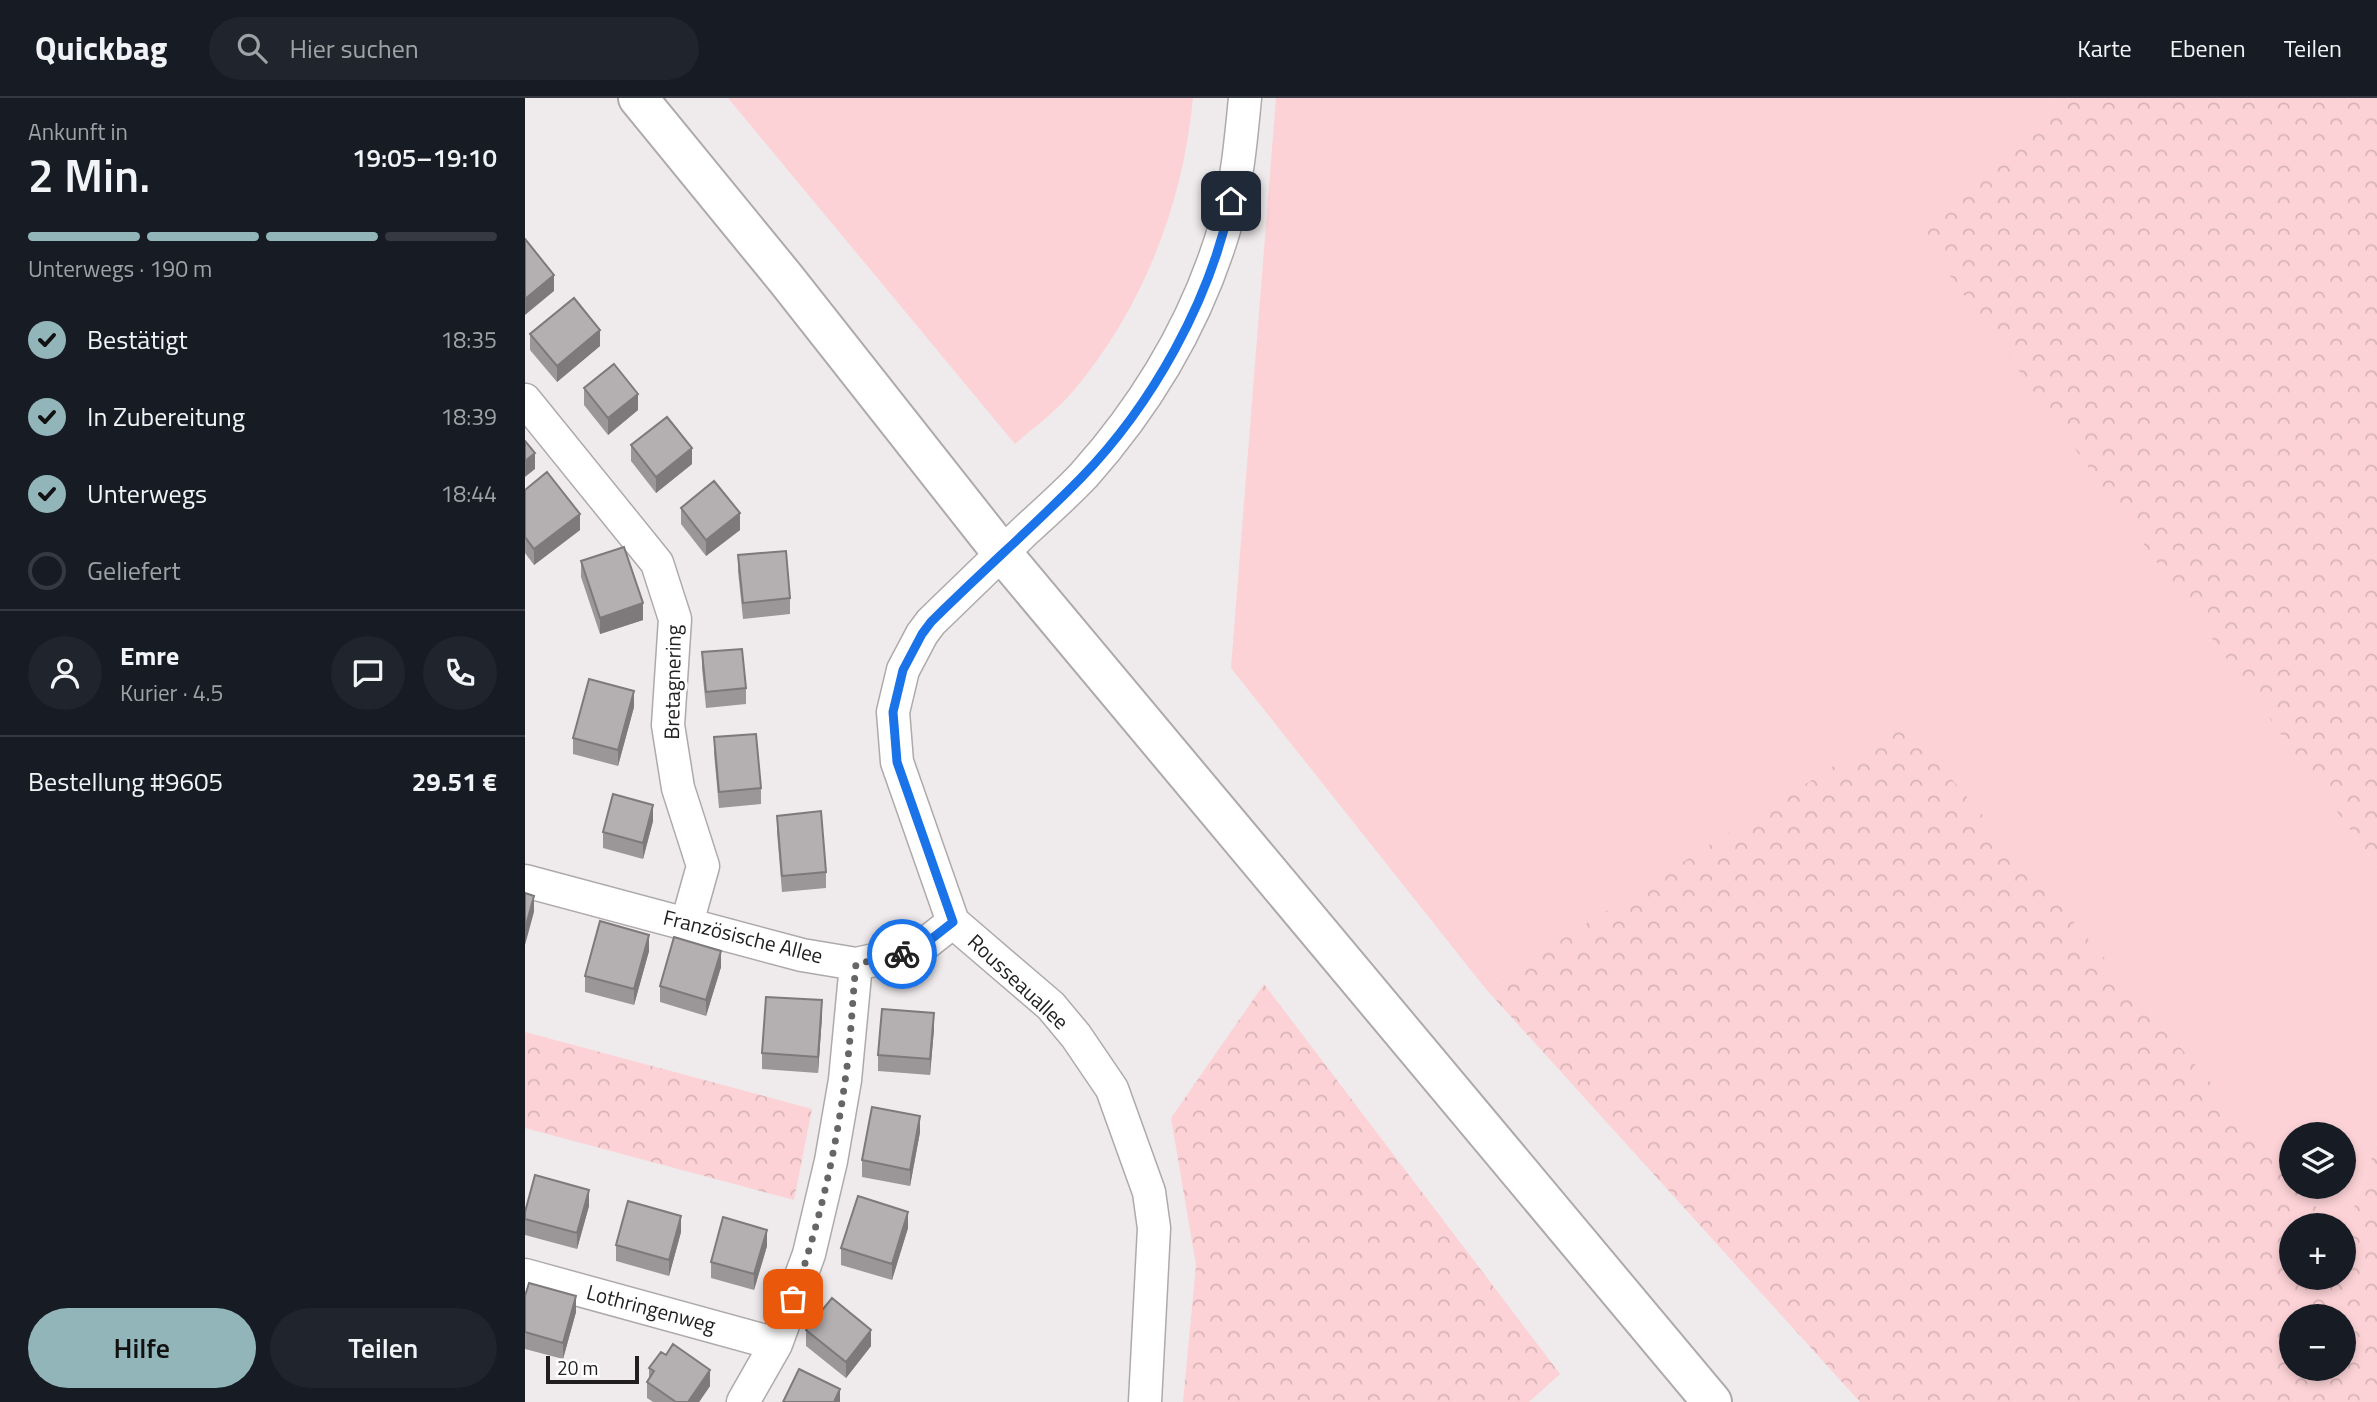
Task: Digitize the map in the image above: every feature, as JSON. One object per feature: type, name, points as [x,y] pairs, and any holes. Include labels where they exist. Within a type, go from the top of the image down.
[{"type":"main road","points":[[638,98],[786,279],[1002,553],[1712,1402]]},
{"type":"street","name":"Rousseauallee","points":[[1145,1402],[1154,1228],[1149,1192],[1112,1089],[1076,1036],[1051,1006],[953,922],[897,762],[893,712],[903,670],[931,622],[1082,476],[1119,433],[1153,384],[1195,310],[1209,276],[1226,221],[1239,159],[1245,98]]},
{"type":"street","name":"Bretagnering","points":[[525,400],[657,563],[675,619],[668,725],[678,788],[703,866],[687,923]]},
{"type":"street","name":"Französische Allee","points":[[525,881],[802,955],[856,964],[916,951],[953,922]]},
{"type":"street","points":[[744,1402],[776,1344],[809,1254],[831,1161],[845,1080],[856,964]]},
{"type":"street","name":"Lothringenweg","points":[[525,1275],[776,1344]]},
{"type":"green space","points":[[728,98],[1193,98],[1180,177],[1156,253],[1139,290],[1099,358],[1074,390],[1015,444]]},
{"type":"green space","points":[[1276,98],[2055,98],[1923,237],[2377,867],[2377,1143],[2352,1213],[2322,1213],[2309,1199],[2356,1199],[2356,1122],[2279,1122],[2279,1163],[1903,723],[1485,988],[1231,668]]},
{"type":"green space","points":[[2055,98],[2377,98],[2377,867],[1922,237]]},
{"type":"green space","points":[[1903,722],[2279,1163],[2279,1199],[2309,1199],[2322,1213],[2279,1213],[2279,1290],[2356,1290],[2356,1213],[2352,1213],[2377,1143],[2377,1402],[1860,1402],[1485,988]]},
{"type":"green space","points":[[1264,984],[1560,1374],[1529,1402],[1183,1402],[1196,1265],[1171,1118]]},
{"type":"green space","points":[[525,1032],[812,1109],[794,1200],[525,1128]]},
{"type":"building","points":[[525,239],[554,275],[525,299]]},
{"type":"building","points":[[574,298],[600,330],[557,366],[530,334]]},
{"type":"building","points":[[614,364],[638,394],[608,418],[584,388]]},
{"type":"building","points":[[667,417],[692,448],[656,477],[631,445]]},
{"type":"building","points":[[525,441],[535,453],[525,461]]},
{"type":"building","points":[[547,472],[580,514],[534,549],[525,537],[525,490]]},
{"type":"building","points":[[714,481],[740,513],[706,540],[681,508]]},
{"type":"building","points":[[624,547],[643,603],[600,618],[581,561]]},
{"type":"building","points":[[786,551],[790,598],[743,603],[738,555]]},
{"type":"building","points":[[742,649],[746,688],[706,692],[702,652]]},
{"type":"building","points":[[589,679],[634,691],[618,750],[573,738]]},
{"type":"building","points":[[756,734],[761,788],[719,792],[714,737]]},
{"type":"building","points":[[613,794],[653,805],[643,843],[603,832]]},
{"type":"building","points":[[821,811],[826,872],[782,876],[777,816]]},
{"type":"building","points":[[525,893],[534,896],[525,929]]},
{"type":"building","points":[[600,921],[649,935],[634,989],[585,976]]},
{"type":"building","points":[[674,937],[721,951],[706,1000],[660,986]]},
{"type":"building","points":[[766,997],[822,1000],[818,1057],[762,1053]]},
{"type":"building","points":[[882,1009],[934,1013],[930,1059],[878,1055]]},
{"type":"building","points":[[872,1107],[920,1116],[910,1170],[862,1160]]},
{"type":"building","points":[[535,1175],[589,1190],[577,1233],[525,1219]]},
{"type":"building","points":[[858,1196],[908,1212],[892,1264],[841,1248]]},
{"type":"building","points":[[628,1201],[681,1216],[669,1260],[616,1245]]},
{"type":"building","points":[[723,1217],[767,1230],[754,1274],[711,1262]]},
{"type":"building","points":[[529,1283],[576,1296],[563,1343],[525,1332],[525,1296]]},
{"type":"building","points":[[832,1298],[871,1330],[846,1362],[806,1330]]},
{"type":"building","points":[[673,1344],[710,1370],[688,1402],[676,1402],[647,1382],[654,1371],[649,1368],[661,1352],[666,1355]]},
{"type":"building","points":[[799,1369],[840,1389],[834,1402],[783,1402]]},
{"type":"way so far","points":[[793,1299],[809,1254],[831,1161],[845,1080],[856,964],[902,954]]},
{"type":"route","points":[[902,954],[916,951],[953,922],[897,762],[893,712],[903,670],[931,622],[1082,476],[1119,433],[1146,395],[1195,310],[1209,276],[1231,201]]}]
